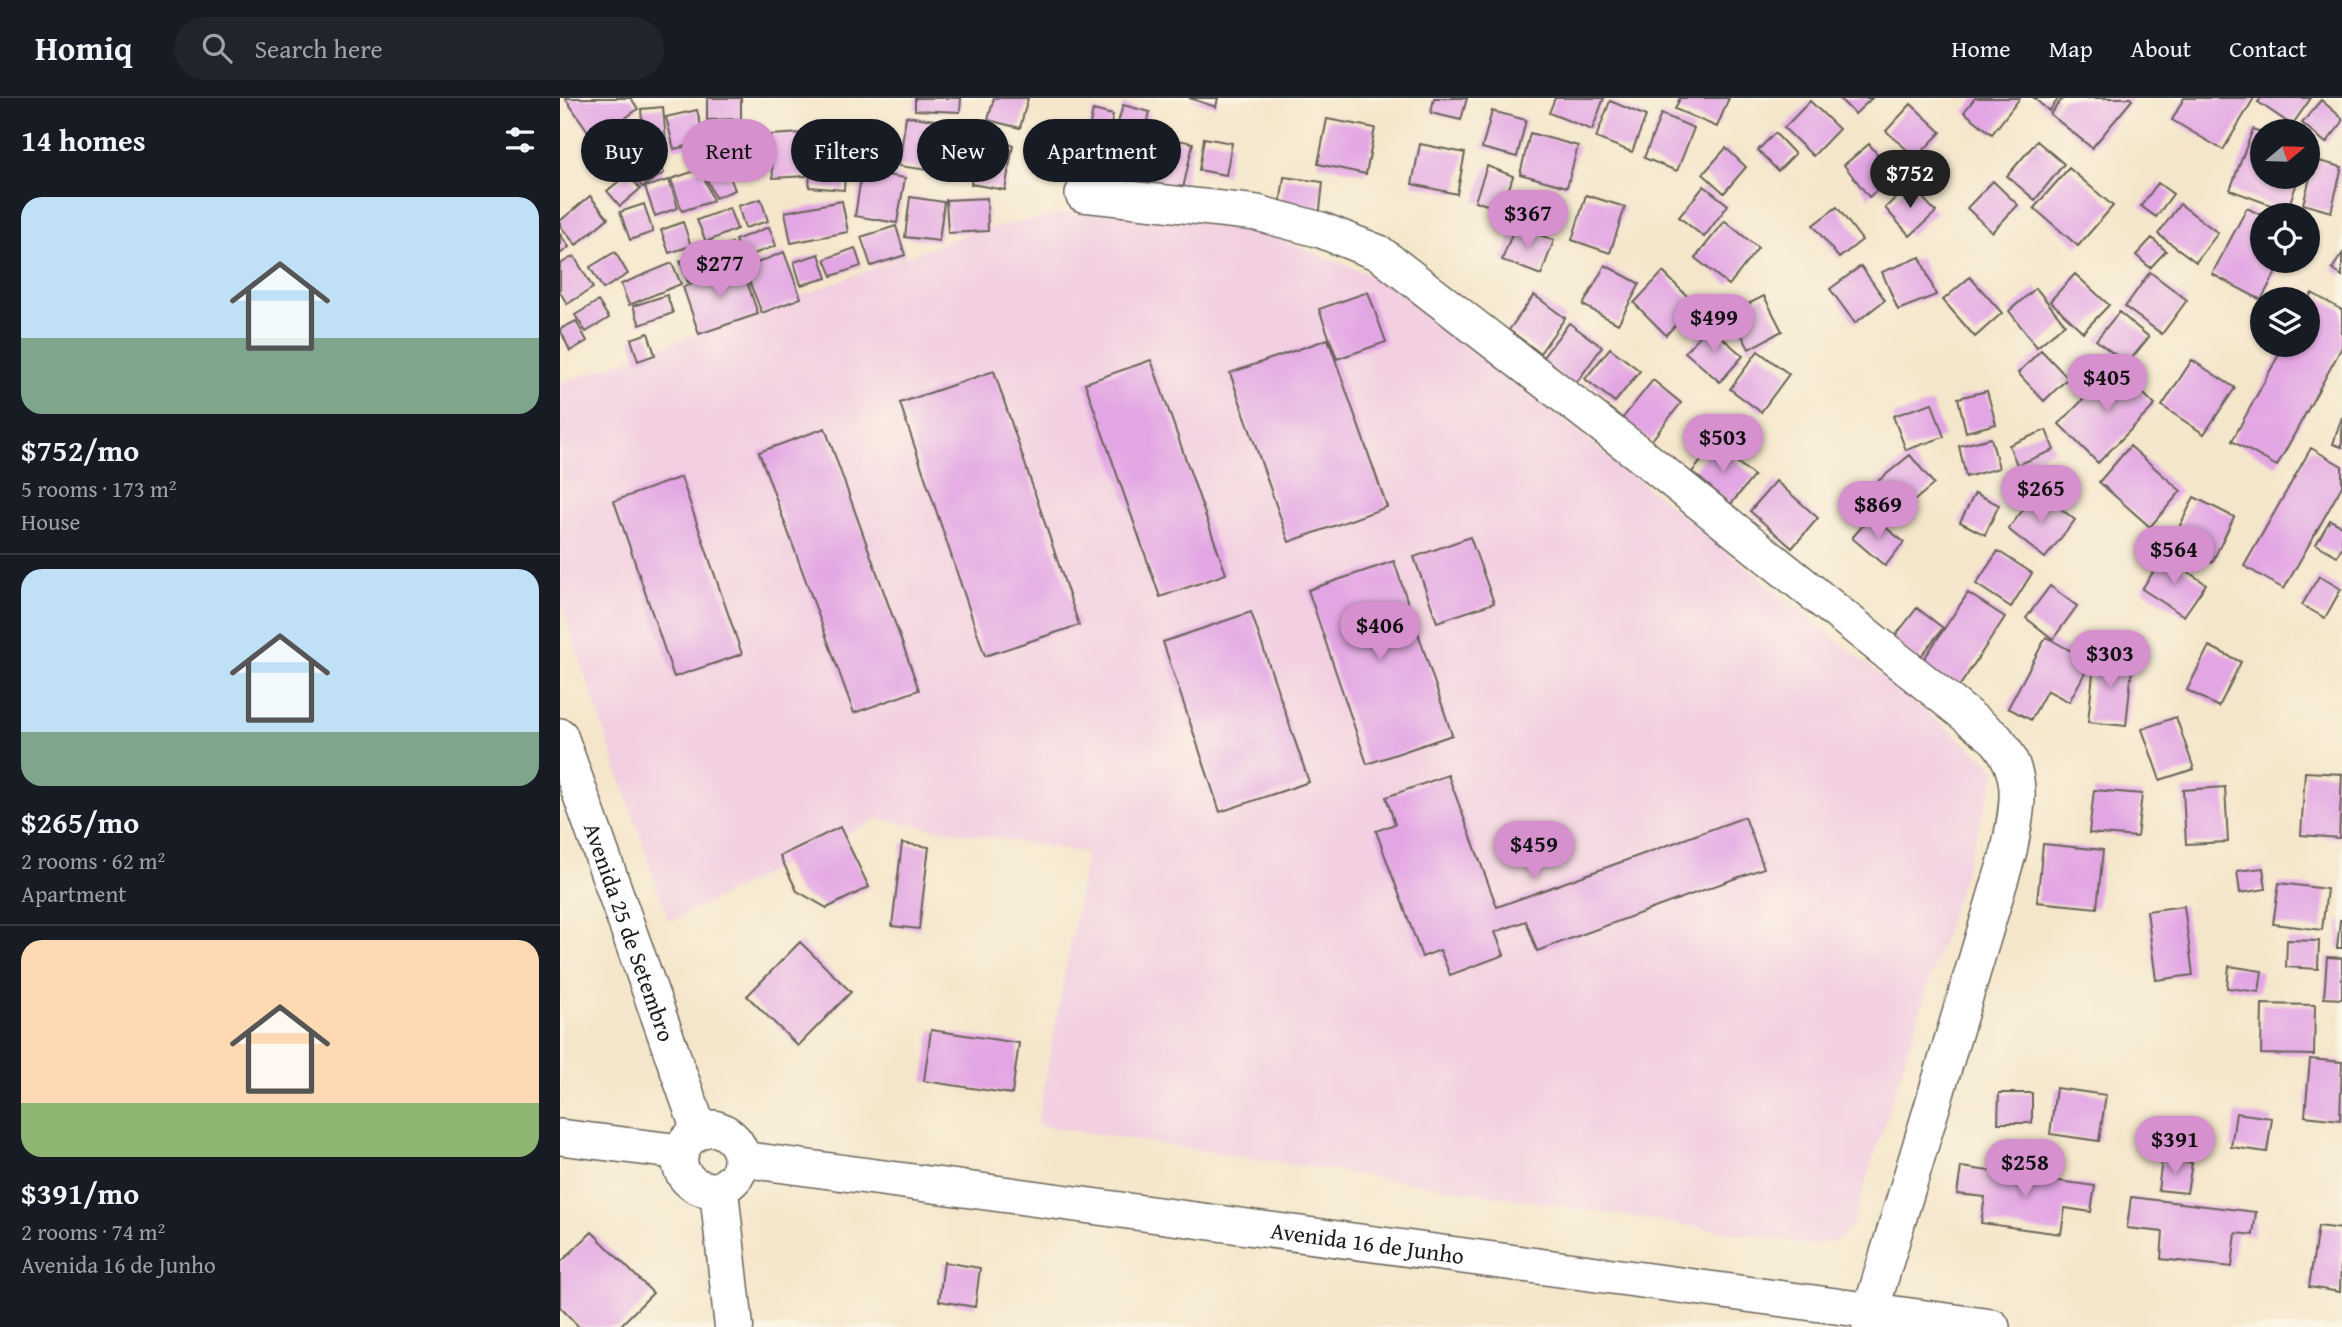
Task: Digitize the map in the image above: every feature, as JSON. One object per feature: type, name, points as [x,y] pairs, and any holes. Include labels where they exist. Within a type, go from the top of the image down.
[{"type":"highway","points":[[719,1191],[734,1327]]},
{"type":"street","points":[[1083,194],[1257,213],[1321,230],[1379,253],[1673,481],[1996,739],[2009,754],[2016,771],[2018,800],[2010,851],[1871,1318]]},
{"type":"street","name":"Avenida 25 de Setembro","points":[[560,736],[690,1141]]},
{"type":"street","points":[[560,1137],[690,1141],[714,1128],[727,1133],[738,1144],[741,1159],[738,1173],[719,1191],[700,1188],[688,1180],[681,1167],[690,1141]]},
{"type":"street","name":"Avenida 16 de Junho","points":[[741,1159],[1871,1318],[1992,1327]]},
{"type":"shaded area","points":[[1070,212],[1152,215],[1258,230],[1377,278],[1448,327],[1997,769],[1852,1226],[1838,1240],[1813,1245],[1037,1125],[1087,853],[877,819],[669,922],[560,601],[560,384],[973,232]]},
{"type":"building","points":[[565,98],[631,98],[638,109],[624,119],[581,119],[581,121]]},
{"type":"building","points":[[707,98],[741,98],[741,119],[707,119]]},
{"type":"building","points":[[915,98],[961,98],[960,112],[915,110]]},
{"type":"building","points":[[994,98],[1028,98],[1020,128],[1009,125],[1009,119],[988,119]]},
{"type":"building","points":[[1189,98],[1218,98],[1216,107]]},
{"type":"building","points":[[1434,98],[1467,98],[1461,120],[1431,113]]},
{"type":"building","points":[[1555,98],[1604,98],[1592,130],[1549,113]]},
{"type":"building","points":[[1680,98],[1729,98],[1717,127],[1675,109]]},
{"type":"building","points":[[1839,98],[1872,98],[1855,114]]},
{"type":"building","points":[[1975,98],[2020,98],[1992,134],[1964,112]]},
{"type":"building","points":[[2034,98],[2059,98],[2049,111]]},
{"type":"building","points":[[2063,98],[2132,100],[2092,148],[2050,114]]},
{"type":"building","points":[[2184,98],[2254,98],[2223,150],[2172,120]]},
{"type":"building","points":[[2261,98],[2311,98],[2296,119],[2283,119],[2258,102]]},
{"type":"building","points":[[2321,100],[2342,118],[2342,123],[2326,143],[2320,138],[2320,119],[2305,119]]},
{"type":"building","points":[[1610,101],[1646,116],[1632,152],[1596,138]]},
{"type":"building","points":[[1810,101],[1839,129],[1813,156],[1784,128]]},
{"type":"building","points":[[1911,104],[1941,132],[1916,158],[1886,131]]},
{"type":"building","points":[[1123,105],[1150,112],[1148,119],[1119,119]]},
{"type":"building","points":[[663,107],[664,119],[642,119],[641,109]]},
{"type":"building","points":[[697,110],[699,119],[682,119],[682,147],[674,149],[666,117]]},
{"type":"building","points":[[1093,110],[1113,115],[1112,119],[1091,119]]},
{"type":"building","points":[[1492,111],[1526,120],[1517,157],[1482,148]]},
{"type":"building","points":[[1661,114],[1694,128],[1677,171],[1644,158]]},
{"type":"building","points":[[906,116],[927,119],[917,119],[917,168],[903,167]]},
{"type":"building","points":[[1327,119],[1375,128],[1366,174],[1318,164]]},
{"type":"building","points":[[1530,133],[1578,146],[1567,187],[1520,174]]},
{"type":"building","points":[[1775,133],[1795,154],[1778,171],[1758,150]]},
{"type":"building","points":[[791,134],[791,177],[777,178],[777,135]]},
{"type":"building","points":[[2250,137],[2250,189],[2295,189],[2290,203],[2265,203],[2230,190]]},
{"type":"building","points":[[1204,138],[1232,143],[1226,175],[1199,170]]},
{"type":"building","points":[[1181,141],[1193,143],[1181,198],[1136,188],[1137,182],[1181,182]]},
{"type":"building","points":[[2037,141],[2064,164],[2035,200],[2007,176]]},
{"type":"building","points":[[1009,144],[1013,145],[1009,168]]},
{"type":"building","points":[[1420,144],[1465,153],[1457,194],[1412,184]]},
{"type":"building","points":[[1869,144],[1895,176],[1869,197],[1844,165]]},
{"type":"building","points":[[1726,148],[1746,167],[1724,193],[1703,174]]},
{"type":"building","points":[[2320,161],[2342,167],[2331,212],[2320,209],[2320,203],[2303,203],[2307,189],[2320,189]]},
{"type":"building","points":[[1487,166],[1513,176],[1502,210],[1475,201]]},
{"type":"building","points":[[2069,168],[2113,206],[2078,246],[2034,208]]},
{"type":"building","points":[[682,175],[682,182],[706,182],[713,201],[682,211],[671,179]]},
{"type":"building","points":[[1284,177],[1323,182],[1319,219],[1279,213]]},
{"type":"building","points":[[905,178],[897,223],[855,216],[860,182],[903,182]]},
{"type":"building","points":[[668,180],[678,208],[655,216],[645,187]]},
{"type":"building","points":[[1993,181],[2018,205],[1992,232],[1967,208]]},
{"type":"building","points":[[618,182],[634,182],[640,189],[620,206],[607,191]]},
{"type":"building","points":[[708,182],[732,182],[735,190],[715,198]]},
{"type":"building","points":[[809,182],[845,182],[844,190],[809,187]]},
{"type":"building","points":[[971,182],[1006,182],[1005,190]]},
{"type":"building","points":[[2158,183],[2173,194],[2156,217],[2141,206]]},
{"type":"building","points":[[1910,184],[1936,212],[1910,236],[1885,208]]},
{"type":"building","points":[[1704,186],[1728,205],[1704,237],[1679,217]]},
{"type":"building","points":[[1586,195],[1625,207],[1610,253],[1572,240]]},
{"type":"building","points":[[590,196],[608,218],[576,245],[560,226],[560,221]]},
{"type":"building","points":[[910,197],[944,202],[939,241],[905,237]]},
{"type":"building","points":[[987,198],[988,231],[948,233],[946,200]]},
{"type":"building","points":[[761,199],[768,221],[745,228],[738,206]]},
{"type":"building","points":[[842,201],[848,232],[791,243],[785,212]]},
{"type":"building","points":[[644,204],[653,232],[630,240],[620,212]]},
{"type":"building","points":[[2180,204],[2218,233],[2196,262],[2158,234]]},
{"type":"building","points":[[1837,207],[1862,240],[1839,258],[1813,225]]},
{"type":"building","points":[[729,208],[737,229],[706,242],[697,220]]},
{"type":"building","points":[[2247,208],[2250,210],[2250,273],[2276,273],[2268,287],[2250,287],[2250,294],[2212,274]]},
{"type":"building","points":[[1725,221],[1758,248],[1729,285],[1695,258]]},
{"type":"building","points":[[683,222],[691,246],[669,253],[661,230]]},
{"type":"building","points":[[896,226],[905,255],[871,266],[861,237]]},
{"type":"building","points":[[1515,226],[1554,240],[1541,275],[1502,260]]},
{"type":"building","points":[[769,227],[776,246],[742,258],[735,240]]},
{"type":"building","points":[[560,234],[569,247],[560,254]]},
{"type":"building","points":[[2152,238],[2166,251],[2150,268],[2136,255]]},
{"type":"building","points":[[732,243],[739,264],[688,282],[680,261]]},
{"type":"building","points":[[855,248],[861,266],[832,276],[825,259]]},
{"type":"building","points":[[615,252],[628,274],[603,289],[590,267]]},
{"type":"building","points":[[784,252],[801,298],[762,313],[744,268]]},
{"type":"building","points":[[819,254],[827,278],[801,285],[794,262]]},
{"type":"building","points":[[2342,254],[2342,276],[2332,269]]},
{"type":"building","points":[[574,256],[593,288],[567,304],[560,292],[560,264]]},
{"type":"building","points":[[1920,257],[1936,295],[1898,310],[1882,272]]},
{"type":"building","points":[[672,263],[681,284],[629,305],[621,284]]},
{"type":"building","points":[[1605,265],[1640,284],[1618,324],[1583,305]]},
{"type":"building","points":[[1861,266],[1885,300],[1855,323],[1830,289]]},
{"type":"building","points":[[742,267],[758,314],[699,334],[683,287]]},
{"type":"building","points":[[1663,272],[1695,304],[1666,335],[1634,303]]},
{"type":"building","points":[[2150,272],[2187,300],[2162,334],[2125,307]]},
{"type":"building","points":[[2075,274],[2109,305],[2083,332],[2050,301]]},
{"type":"building","points":[[1970,277],[2002,313],[1975,337],[1943,300]]},
{"type":"building","points":[[2036,288],[2065,324],[2037,347],[2009,311]]},
{"type":"building","points":[[1368,292],[1386,342],[1337,359],[1319,309]]},
{"type":"building","points":[[667,295],[673,313],[640,325],[633,306]]},
{"type":"building","points":[[1534,295],[1565,318],[1540,353],[1509,330]]},
{"type":"building","points":[[1764,296],[1782,331],[1749,349],[1730,313]]},
{"type":"building","points":[[2320,298],[2342,310],[2342,347],[2277,466],[2232,441],[2278,357],[2320,357]]},
{"type":"building","points":[[598,301],[609,318],[586,332],[575,315]]},
{"type":"building","points":[[2119,312],[2149,337],[2127,364],[2096,340]]},
{"type":"building","points":[[576,321],[587,341],[570,351],[560,329]]},
{"type":"building","points":[[1569,323],[1602,347],[1574,386],[1540,361]]},
{"type":"building","points":[[1709,326],[1743,356],[1720,382],[1685,352]]},
{"type":"building","points":[[648,333],[655,355],[638,361],[631,339]]},
{"type":"building","points":[[1328,339],[1387,507],[1289,542],[1230,373]]},
{"type":"building","points":[[1610,348],[1640,371],[1615,402],[1585,379]]},
{"type":"building","points":[[2041,350],[2068,378],[2044,401],[2018,373]]},
{"type":"building","points":[[1758,351],[1789,374],[1761,412],[1730,389]]},
{"type":"building","points":[[1151,360],[1226,574],[1160,597],[1085,383]]},
{"type":"building","points":[[2192,360],[2235,388],[2204,434],[2162,406]]},
{"type":"building","points":[[2116,366],[2155,405],[2098,463],[2059,424]]},
{"type":"building","points":[[994,371],[1079,625],[985,656],[900,403]]},
{"type":"building","points":[[1653,380],[1681,403],[1651,441],[1622,419]]},
{"type":"building","points":[[1987,391],[1996,424],[1966,432],[1958,398]]},
{"type":"building","points":[[1932,403],[1944,437],[1906,450],[1893,416]]},
{"type":"building","points":[[2342,417],[2342,447],[2333,444]]},
{"type":"building","points":[[825,428],[919,690],[854,713],[759,452]]},
{"type":"building","points":[[2046,430],[2054,450],[2017,465],[2009,445]]},
{"type":"building","points":[[1991,438],[1999,468],[1966,477],[1959,446]]},
{"type":"building","points":[[1715,444],[1754,476],[1731,504],[1692,472]]},
{"type":"building","points":[[2130,446],[2181,491],[2150,527],[2099,482]]},
{"type":"building","points":[[2311,448],[2342,466],[2342,486],[2284,589],[2244,566]]},
{"type":"building","points":[[1910,455],[1934,484],[1901,512],[1877,482]]},
{"type":"building","points":[[681,477],[742,654],[674,677],[614,501]]},
{"type":"building","points":[[1776,481],[1818,518],[1792,548],[1750,511]]},
{"type":"building","points":[[2038,491],[2075,520],[2045,558],[2008,529]]},
{"type":"building","points":[[1975,493],[1999,505],[1985,535],[1960,522]]},
{"type":"building","points":[[2194,497],[2234,517],[2212,563],[2172,542]]},
{"type":"building","points":[[1871,516],[1904,542],[1885,566],[1852,538]]},
{"type":"building","points":[[2330,520],[2342,526],[2342,547],[2337,556],[2316,544]]},
{"type":"building","points":[[1470,537],[1494,603],[1437,622],[1414,557]]},
{"type":"building","points":[[1998,551],[2032,573],[2011,607],[1976,584]]},
{"type":"building","points":[[2164,556],[2206,584],[2184,616],[2142,589]]},
{"type":"building","points":[[1394,561],[1452,735],[1367,764],[1308,590]]},
{"type":"building","points":[[2319,576],[2341,589],[2325,618],[2302,605]]},
{"type":"building","points":[[2050,586],[2077,606],[2053,639],[2026,618]]},
{"type":"building","points":[[1968,593],[2005,617],[1957,690],[1920,665]]},
{"type":"building","points":[[1917,608],[1943,628],[1918,660],[1892,640]]},
{"type":"building","points":[[1251,612],[1309,782],[1220,812],[1163,642]]},
{"type":"building","points":[[2046,637],[2091,662],[2069,702],[2047,690],[2031,720],[2008,708]]},
{"type":"building","points":[[2209,646],[2241,662],[2219,707],[2187,690]]},
{"type":"building","points":[[2095,654],[2133,658],[2126,726],[2088,722]]},
{"type":"building","points":[[2176,717],[2194,769],[2160,780],[2142,729]]},
{"type":"building","points":[[2305,772],[2342,774],[2339,838],[2301,835]]},
{"type":"building","points":[[1448,775],[1497,907],[1745,817],[1764,868],[1537,951],[1526,921],[1495,932],[1504,955],[1450,975],[1440,950],[1422,957],[1376,831],[1395,824],[1386,797]]},
{"type":"building","points":[[2225,787],[2228,842],[2186,844],[2183,790]]},
{"type":"building","points":[[2094,790],[2142,794],[2137,837],[2089,833]]},
{"type":"building","points":[[840,827],[869,887],[827,908],[797,891],[780,856]]},
{"type":"building","points":[[902,843],[929,847],[919,929],[892,926]]},
{"type":"building","points":[[2043,844],[2103,850],[2097,908],[2037,902]]},
{"type":"building","points":[[2263,868],[2266,889],[2240,893],[2237,871]]},
{"type":"building","points":[[2279,883],[2327,889],[2322,930],[2273,924]]},
{"type":"building","points":[[2184,906],[2193,975],[2156,980],[2147,911]]},
{"type":"building","points":[[2340,920],[2342,948],[2337,948]]},
{"type":"building","points":[[2287,940],[2319,941],[2318,969],[2286,967]]},
{"type":"building","points":[[800,942],[851,992],[798,1046],[747,996]]},
{"type":"building","points":[[2327,957],[2342,958],[2342,999],[2324,998]]},
{"type":"building","points":[[2229,966],[2262,971],[2259,992],[2227,988]]},
{"type":"building","points":[[2262,1004],[2315,1005],[2314,1055],[2261,1054]]},
{"type":"building","points":[[931,1030],[1019,1043],[1012,1094],[924,1081]]},
{"type":"building","points":[[2310,1059],[2342,1062],[2340,1120],[2305,1116]]},
{"type":"building","points":[[2056,1088],[2106,1095],[2099,1141],[2050,1134]]},
{"type":"building","points":[[1999,1093],[2032,1093],[2032,1123],[1998,1123]]},
{"type":"building","points":[[2236,1113],[2272,1118],[2267,1152],[2231,1147]]},
{"type":"building","points":[[2162,1160],[2192,1163],[2187,1193],[2158,1190]]},
{"type":"building","points":[[1961,1167],[2095,1186],[2091,1212],[2065,1208],[2061,1234],[1981,1223],[1985,1197],[1957,1194]]},
{"type":"building","points":[[2131,1197],[2256,1212],[2253,1235],[2236,1233],[2232,1267],[2161,1259],[2163,1232],[2127,1228]]},
{"type":"building","points":[[2318,1226],[2342,1229],[2340,1292],[2309,1287]]},
{"type":"building","points":[[592,1232],[653,1293],[619,1327],[579,1327],[560,1307],[560,1263]]},
{"type":"building","points":[[944,1262],[980,1268],[975,1307],[939,1301]]}]
